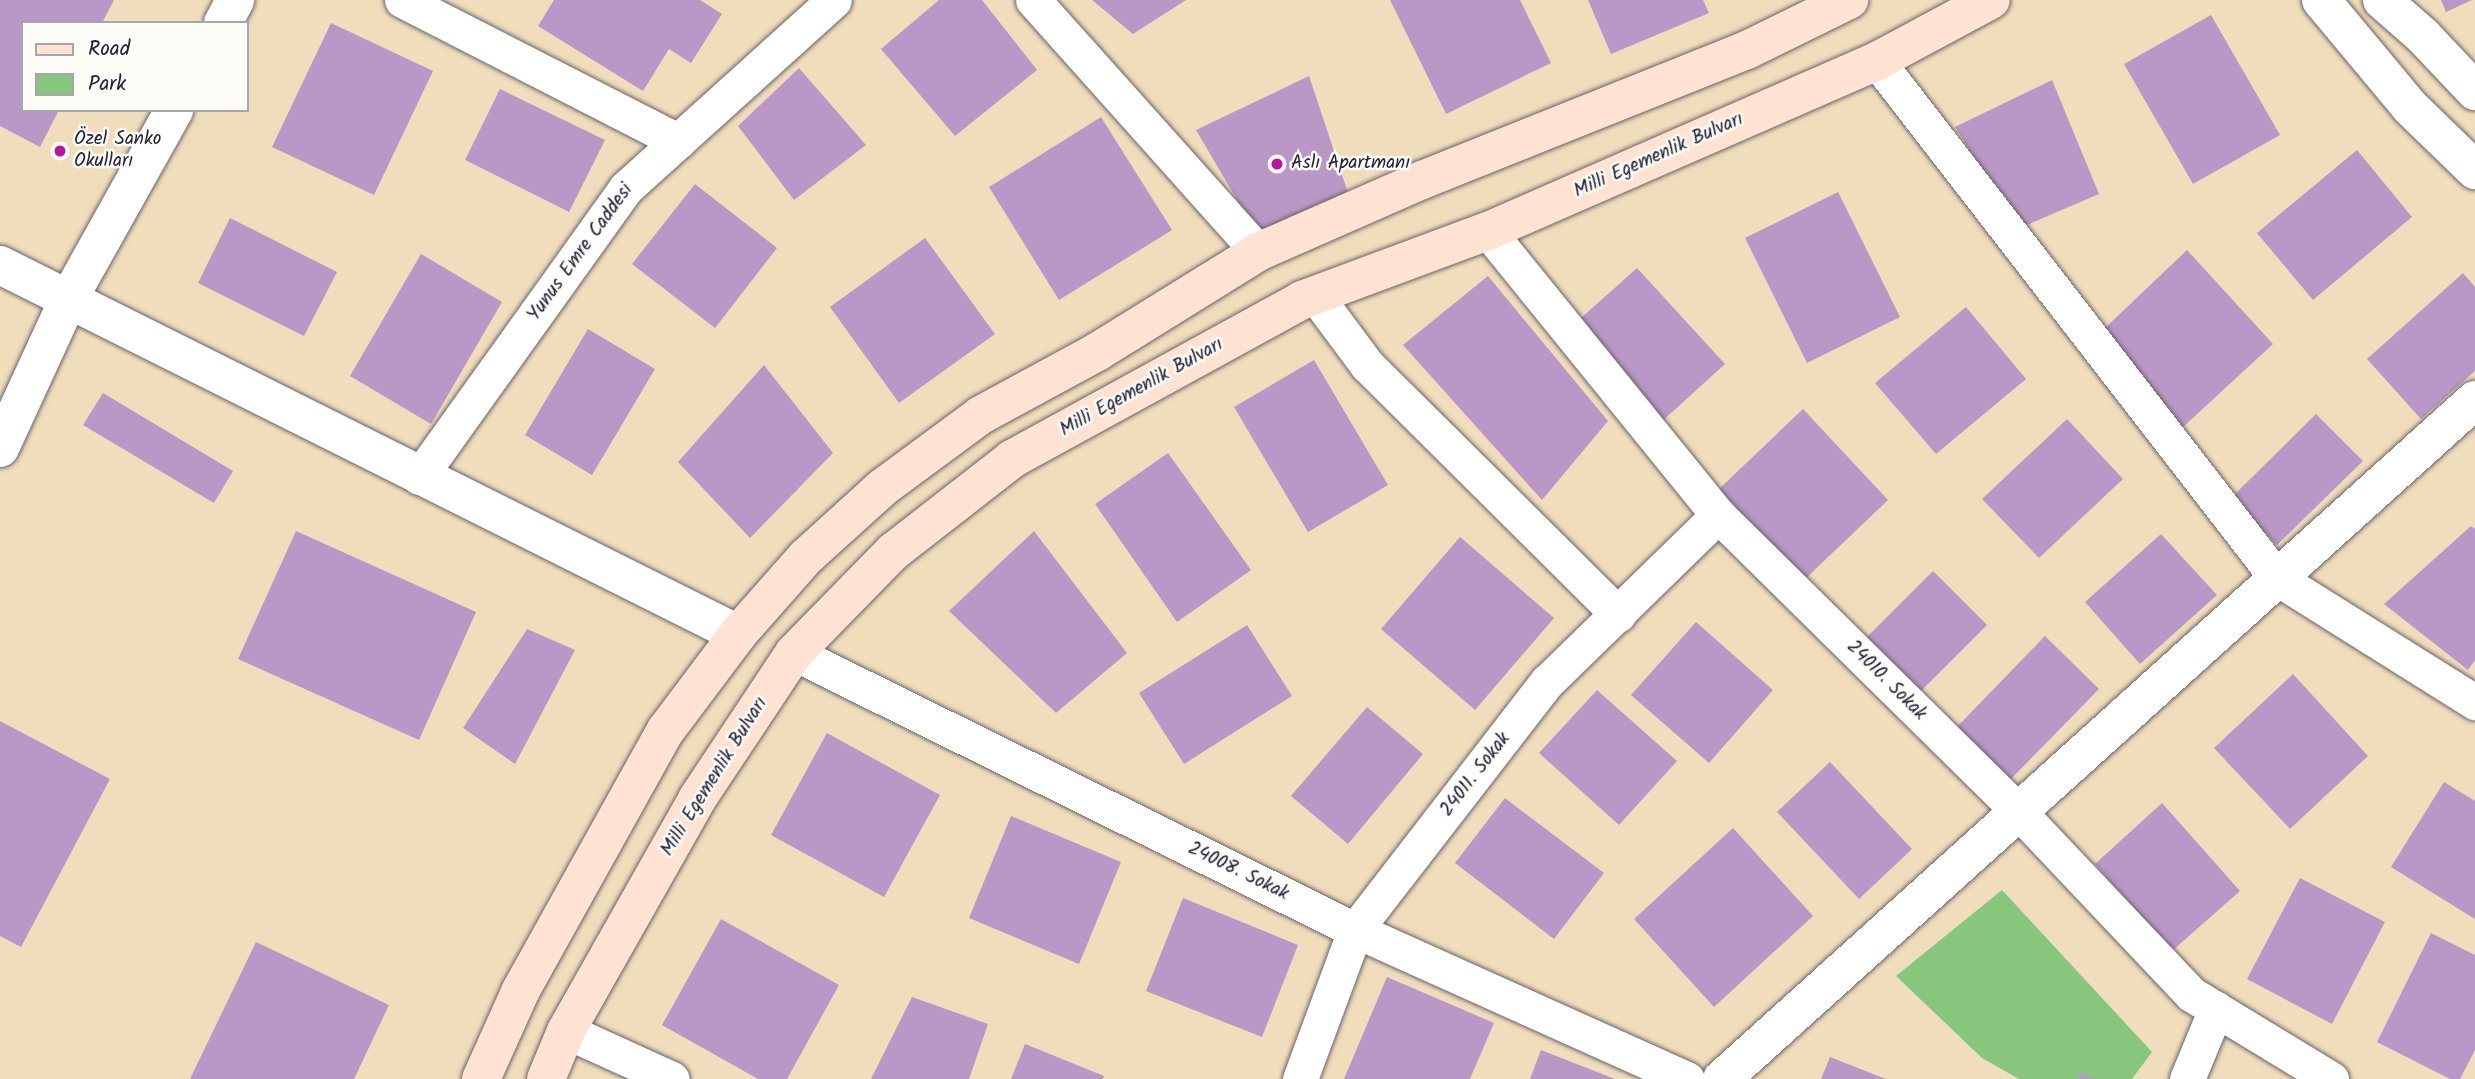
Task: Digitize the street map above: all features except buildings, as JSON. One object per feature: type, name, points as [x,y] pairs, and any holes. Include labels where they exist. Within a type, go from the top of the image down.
[{"type":"main road","points":[[481,1079],[522,990],[666,730],[738,634],[815,548],[883,488],[981,415],[1097,352],[1258,253],[1422,180],[1747,50],[1849,0]]},
{"type":"main road","name":"Milli Egemenlik Bulvarı","points":[[546,1079],[566,1031],[697,799],[794,653],[894,551],[1012,459],[1315,295],[1488,231],[1877,61],[1991,0]]},
{"type":"street","points":[[224,21],[235,0]]},
{"type":"street","points":[[402,0],[678,141]]},
{"type":"street","name":"Yunus Emre Caddesi","points":[[419,477],[626,188],[834,0]]},
{"type":"street","points":[[1032,0],[1258,253]]},
{"type":"street","points":[[2321,0],[2410,107],[2475,170]]},
{"type":"street","points":[[2382,0],[2423,36],[2475,91]]},
{"type":"street","points":[[1877,61],[2277,578],[2475,702]]},
{"type":"street","points":[[0,448],[68,300],[173,112]]},
{"type":"street","name":"24010. Sokak","points":[[1488,231],[1718,515],[2018,811],[2191,994],[2331,1079]]},
{"type":"street","points":[[0,265],[419,477],[738,634]]},
{"type":"street","points":[[1315,295],[1367,365],[1618,614]]},
{"type":"street","points":[[1722,1079],[2475,400]]},
{"type":"street","name":"24011. Sokak","points":[[1300,1079],[1355,930],[1547,682],[1718,515]]},
{"type":"street","name":"24008. Sokak","points":[[794,653],[1355,930],[1687,1079]]},
{"type":"street","points":[[2187,1079],[2216,1009]]},
{"type":"street","points":[[566,1031],[672,1079]]},
{"type":"green space","points":[[2002,890],[2152,1052],[2132,1079],[2019,1079],[1982,1058],[1896,976]]},
{"type":"place","name":"Özel Sanko Okulları","points":[[60,151]]},
{"type":"place","name":"Aslı Apartmanı","points":[[1277,164]]}]
